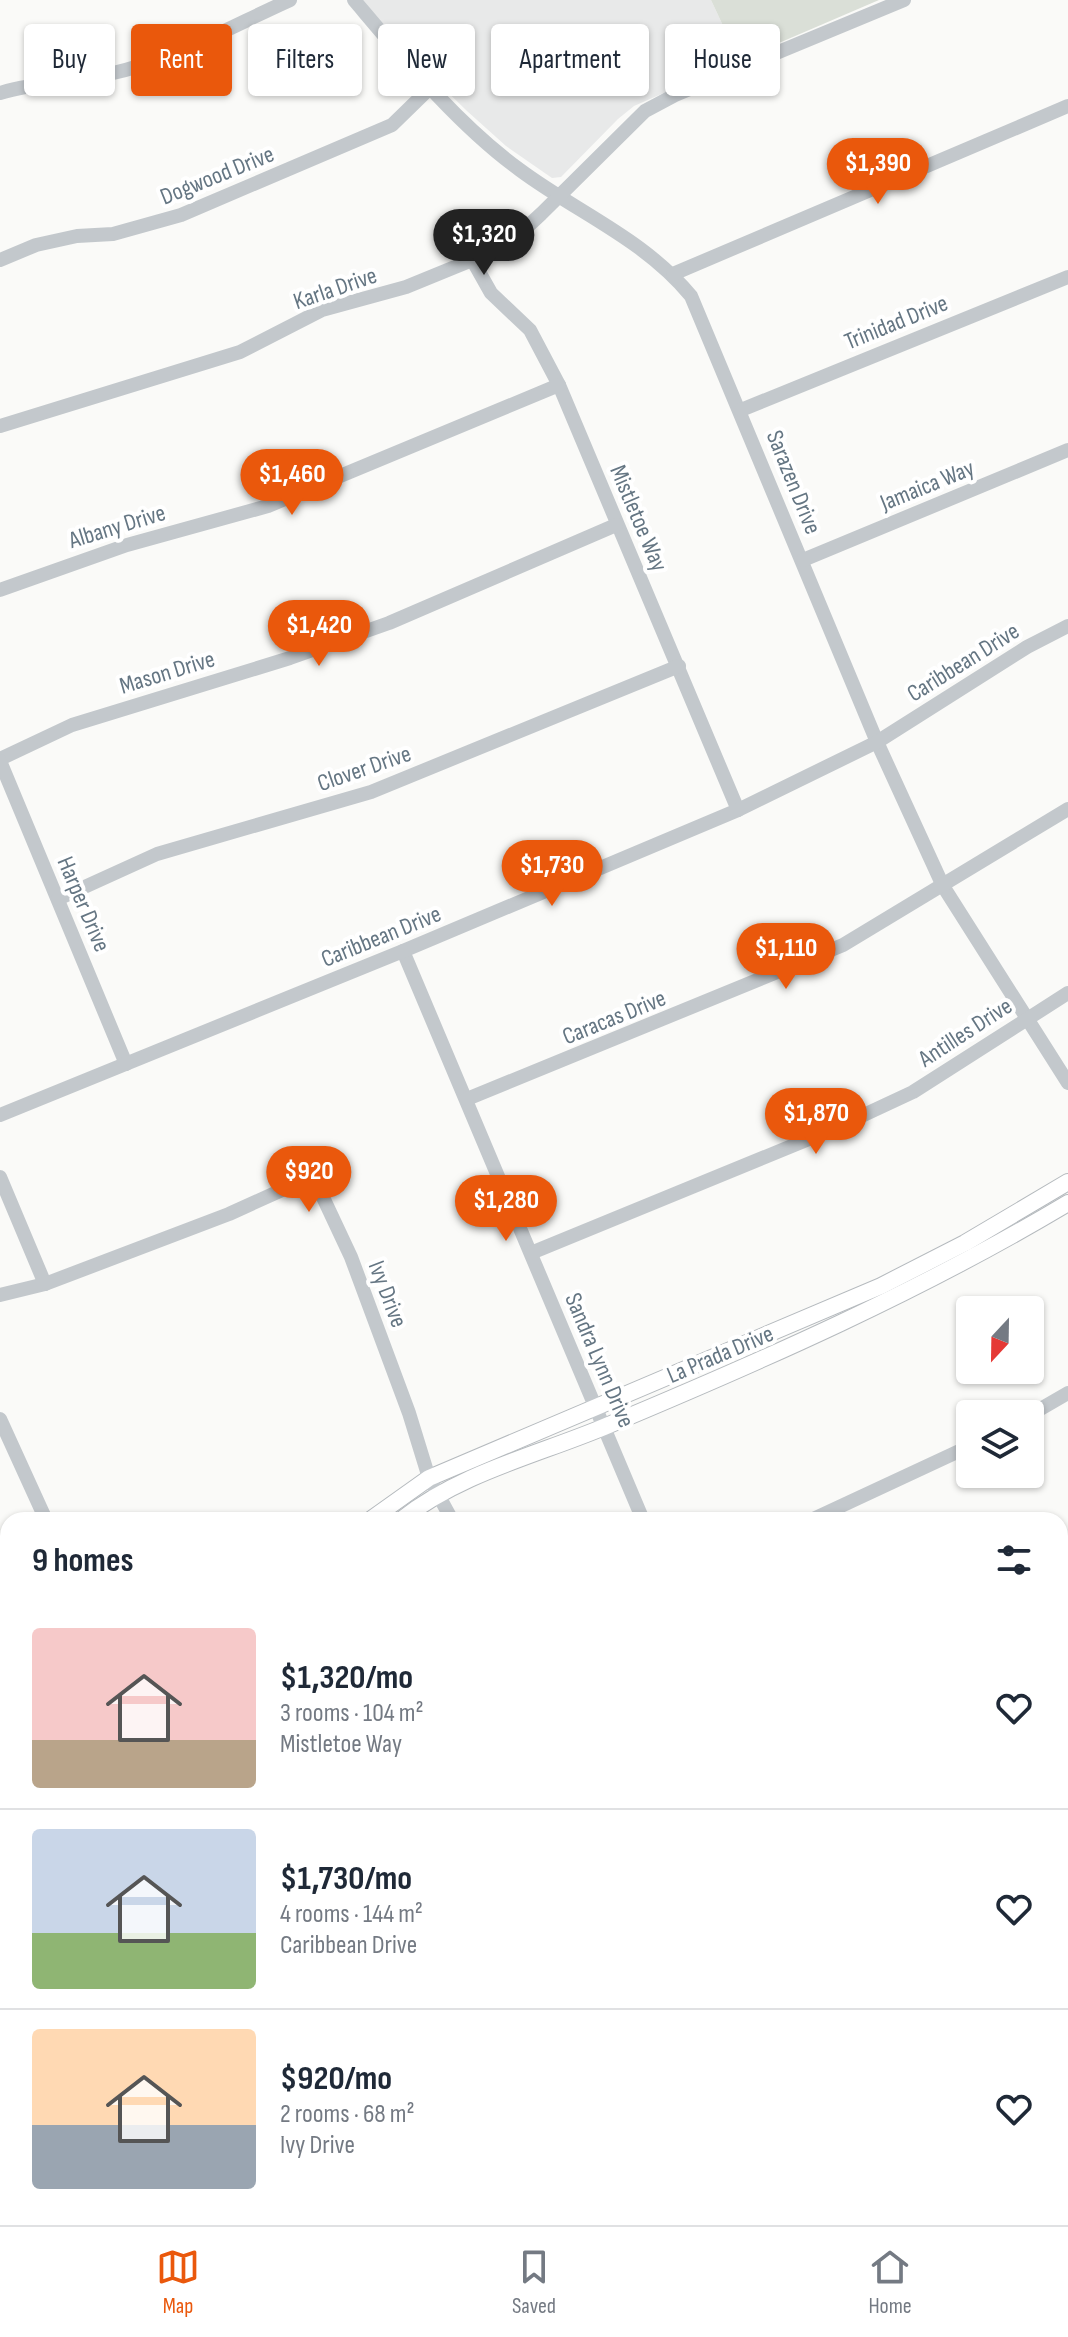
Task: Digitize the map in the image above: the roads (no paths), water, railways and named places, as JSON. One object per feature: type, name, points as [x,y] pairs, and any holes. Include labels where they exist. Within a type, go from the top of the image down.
[{"type":"main road","name":"La Prada Drive","points":[[381,1512],[429,1478],[881,1286],[965,1243],[1068,1182]]},
{"type":"main road","name":"La Prada Drive","points":[[413,1512],[440,1493],[604,1427],[931,1279],[1068,1203]]},
{"type":"street","points":[[0,93],[40,83],[108,75],[146,63],[290,0]]},
{"type":"street","name":"Sarazen Drive","points":[[354,0],[378,26]]},
{"type":"street","name":"Karla Drive","points":[[0,426],[240,352],[322,310],[406,287],[473,261],[513,240],[645,111],[675,95],[904,0]]},
{"type":"street","name":"Dogwood Drive","points":[[0,260],[36,245],[77,236],[113,234],[181,215],[392,125],[422,96]]},
{"type":"street","name":"Sarazen Drive","points":[[442,96],[492,148],[650,253],[691,296],[877,742],[943,886],[1068,1083]]},
{"type":"street","points":[[673,274],[1068,106]]},
{"type":"street","name":"Mistletoe Way","points":[[473,261],[491,293],[530,330],[559,385],[738,810]]},
{"type":"street","name":"Trinidad Drive","points":[[741,410],[1068,277]]},
{"type":"street","name":"Albany Drive","points":[[0,590],[127,545],[268,506],[559,385]]},
{"type":"street","name":"Jamaica Way","points":[[803,560],[1068,450]]},
{"type":"street","name":"Mason Drive","points":[[0,760],[72,725],[290,658],[389,623],[616,525]]},
{"type":"street","name":"Caribbean Drive","points":[[0,1115],[738,810],[877,742],[1027,647],[1068,626]]},
{"type":"street","name":"Clover Drive","points":[[58,899],[157,854],[371,792],[679,666]]},
{"type":"street","name":"Harper Drive","points":[[0,760],[126,1064]]},
{"type":"street","name":"Caracas Drive","points":[[467,1099],[843,945],[1068,809]]},
{"type":"street","name":"Sandra Lynn Drive","points":[[403,951],[640,1512]]},
{"type":"street","name":"Antilles Drive","points":[[531,1253],[901,1098],[1068,993]]},
{"type":"street","name":"Ivy Drive","points":[[0,1295],[45,1284],[229,1214],[313,1176],[351,1257],[409,1413],[429,1478],[448,1512]]},
{"type":"street","points":[[0,1177],[45,1284]]},
{"type":"street","points":[[1044,1407],[1068,1393]]},
{"type":"street","points":[[0,1419],[42,1512]]},
{"type":"street","points":[[828,1512],[956,1453]]}]
